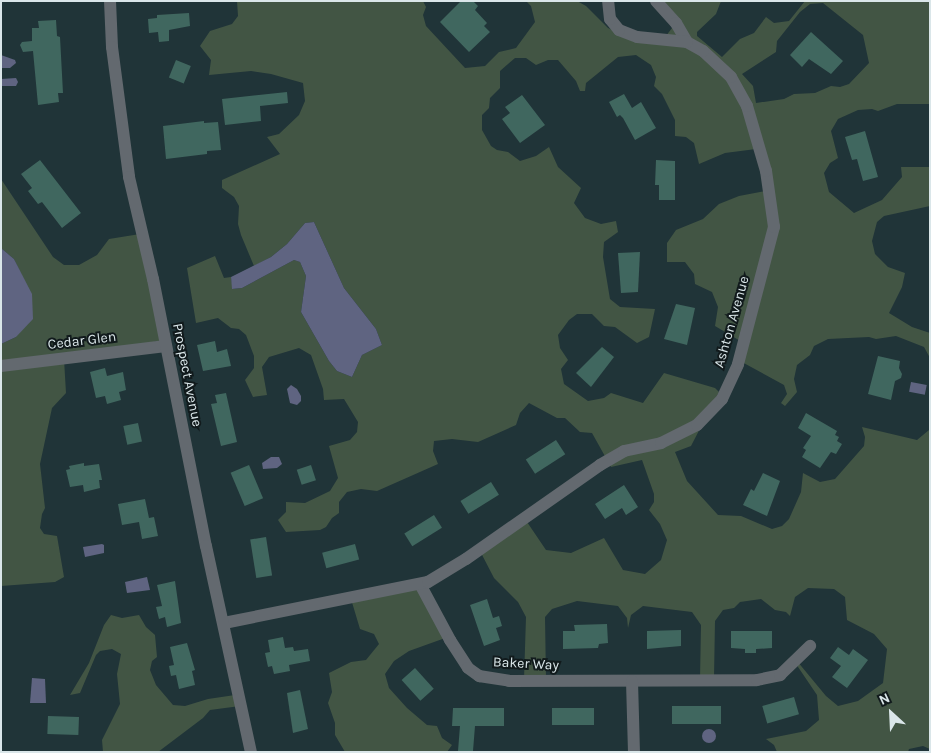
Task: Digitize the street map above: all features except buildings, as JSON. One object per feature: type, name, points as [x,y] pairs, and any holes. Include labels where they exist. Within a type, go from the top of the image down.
[{"type":"street","name":"Prospect Avenue","points":[[110,1],[112,47],[129,177],[251,752]]},
{"type":"street","name":"Ashton Avenue","points":[[608,1],[610,19],[619,30],[637,37],[688,42]]},
{"type":"street","name":"Ashton Avenue","points":[[420,584],[428,582],[466,559],[624,450],[661,443],[697,425],[722,399],[738,364],[774,227],[766,171],[747,106],[731,77],[703,51],[688,42],[676,24],[656,1]]},
{"type":"street","name":"Cedar Glen","points":[[1,366],[166,346]]},
{"type":"street","points":[[224,623],[420,584]]},
{"type":"street","name":"Baker Way","points":[[420,584],[450,640],[468,668],[479,676],[509,681],[757,680],[780,676],[810,646]]},
{"type":"street","points":[[632,681],[634,752]]},
{"type":"green space","points":[[237,1],[423,1],[426,7],[423,15],[426,26],[465,68],[485,66],[499,52],[516,48],[535,22],[531,6],[526,1],[577,1],[586,6],[608,28],[635,40],[662,41],[679,19],[661,1],[721,1],[716,14],[697,32],[697,36],[722,57],[740,39],[754,33],[766,17],[774,23],[789,21],[805,1],[930,1],[930,104],[897,104],[878,111],[872,109],[858,110],[838,119],[831,131],[838,158],[830,163],[824,173],[829,192],[854,213],[882,200],[902,177],[901,167],[930,167],[930,206],[884,216],[877,222],[872,241],[875,254],[888,267],[905,273],[902,287],[889,313],[912,327],[930,333],[930,358],[924,347],[896,336],[876,339],[869,337],[828,339],[814,346],[810,355],[797,365],[794,379],[797,392],[785,406],[781,403],[787,394],[784,385],[740,361],[742,342],[715,326],[718,307],[712,292],[695,284],[694,274],[685,262],[667,262],[667,243],[676,230],[703,219],[719,204],[739,196],[765,191],[756,149],[725,153],[699,164],[694,143],[686,137],[675,136],[675,120],[662,94],[654,86],[656,77],[651,65],[636,55],[618,57],[586,83],[585,91],[580,91],[576,81],[558,60],[548,60],[536,65],[526,58],[515,58],[500,71],[500,88],[490,98],[489,108],[482,115],[482,130],[491,146],[497,150],[508,152],[520,161],[536,156],[549,147],[558,167],[581,188],[574,203],[585,218],[601,224],[616,221],[618,232],[604,242],[603,257],[610,299],[620,307],[655,309],[649,337],[637,343],[615,327],[604,326],[592,314],[577,314],[569,320],[558,335],[560,348],[568,360],[561,369],[564,384],[588,401],[604,398],[611,393],[643,403],[664,373],[715,388],[719,392],[691,446],[675,452],[687,481],[718,515],[741,516],[772,529],[782,526],[789,519],[801,492],[803,473],[820,482],[835,479],[864,446],[865,437],[862,427],[917,440],[929,430],[930,426],[930,749],[923,746],[909,749],[908,752],[777,752],[774,745],[766,739],[806,731],[819,720],[817,695],[796,664],[797,661],[826,696],[838,706],[858,701],[883,683],[887,649],[874,634],[847,620],[845,597],[834,589],[808,588],[795,597],[790,616],[786,612],[775,610],[761,599],[740,602],[734,608],[723,610],[715,621],[714,678],[700,679],[701,625],[692,612],[643,606],[631,615],[628,628],[627,618],[618,606],[577,601],[552,609],[545,617],[546,679],[524,679],[526,617],[518,602],[494,578],[480,551],[525,519],[546,550],[571,553],[604,538],[623,570],[645,574],[661,560],[667,540],[660,524],[649,510],[654,502],[654,494],[642,460],[611,467],[592,433],[580,432],[565,418],[557,418],[529,403],[520,413],[516,425],[478,442],[452,439],[434,441],[433,451],[438,464],[377,491],[361,489],[347,492],[339,502],[339,513],[332,518],[326,527],[320,530],[286,532],[278,520],[286,512],[286,502],[305,503],[330,491],[338,478],[329,446],[350,440],[357,432],[358,422],[344,399],[324,400],[323,389],[311,355],[299,348],[269,357],[262,367],[267,395],[253,397],[245,380],[254,368],[254,356],[246,335],[239,329],[231,328],[218,318],[196,323],[187,268],[215,256],[224,278],[231,277],[233,289],[242,288],[294,260],[300,262],[306,276],[301,312],[329,361],[337,371],[352,377],[362,355],[382,345],[376,329],[344,288],[314,222],[305,223],[287,244],[271,257],[254,266],[238,224],[239,206],[234,197],[222,188],[222,180],[280,154],[267,137],[279,134],[299,115],[305,101],[303,83],[271,74],[251,71],[209,75],[211,60],[200,46],[210,31],[232,24],[238,16]],"holes":[[[823,3],[863,35],[869,63],[849,84],[840,87],[831,86],[815,93],[794,94],[784,99],[756,103],[753,86],[742,74],[776,52],[777,41],[800,12],[810,4]]]},
{"type":"green space","points":[[1,179],[53,257],[64,265],[79,265],[97,255],[109,239],[140,234],[164,340],[64,359],[66,393],[52,408],[40,464],[45,508],[40,528],[44,534],[57,536],[64,577],[55,582],[1,586],[1,344],[16,337],[31,294],[14,259],[1,248]]},
{"type":"green space","points":[[419,584],[448,637],[409,651],[394,661],[385,674],[389,688],[407,708],[427,725],[437,726],[442,738],[452,745],[447,752],[345,752],[335,735],[335,723],[328,703],[332,692],[329,673],[351,662],[366,660],[379,644],[374,634],[360,629],[351,599]]},
{"type":"green space","points":[[111,615],[122,618],[139,615],[146,627],[155,635],[157,657],[152,661],[150,670],[156,685],[173,705],[185,706],[208,699],[235,695],[240,706],[210,710],[203,718],[158,752],[103,752],[102,740],[120,704],[117,674],[121,654],[112,649],[100,651],[96,655],[80,693],[70,695],[89,663],[104,625]]},
{"type":"water","points":[[1,55],[15,60],[16,63],[10,68],[1,68]]},
{"type":"water","points":[[16,78],[18,82],[16,86],[1,86],[1,79]]},
{"type":"water","points":[[314,222],[344,288],[376,329],[382,345],[362,355],[352,377],[337,371],[329,361],[301,312],[306,276],[300,262],[294,260],[242,288],[232,289],[231,277],[271,257],[287,244],[305,223]]},
{"type":"water","points":[[1,248],[14,259],[32,294],[33,319],[16,337],[1,344]]},
{"type":"water","points":[[911,382],[927,385],[925,395],[909,392]]},
{"type":"water","points":[[291,385],[297,389],[301,396],[301,401],[297,405],[290,403],[287,389]]},
{"type":"water","points":[[271,457],[279,457],[282,464],[277,468],[263,469],[262,463]]},
{"type":"water","points":[[104,545],[104,553],[85,557],[83,547]]},
{"type":"water","points":[[147,577],[150,590],[127,593],[125,582]]},
{"type":"water","points":[[32,678],[45,679],[46,703],[30,703]]},
{"type":"water","points":[[706,729],[712,729],[716,736],[712,743],[706,743],[702,739],[702,733]]}]
